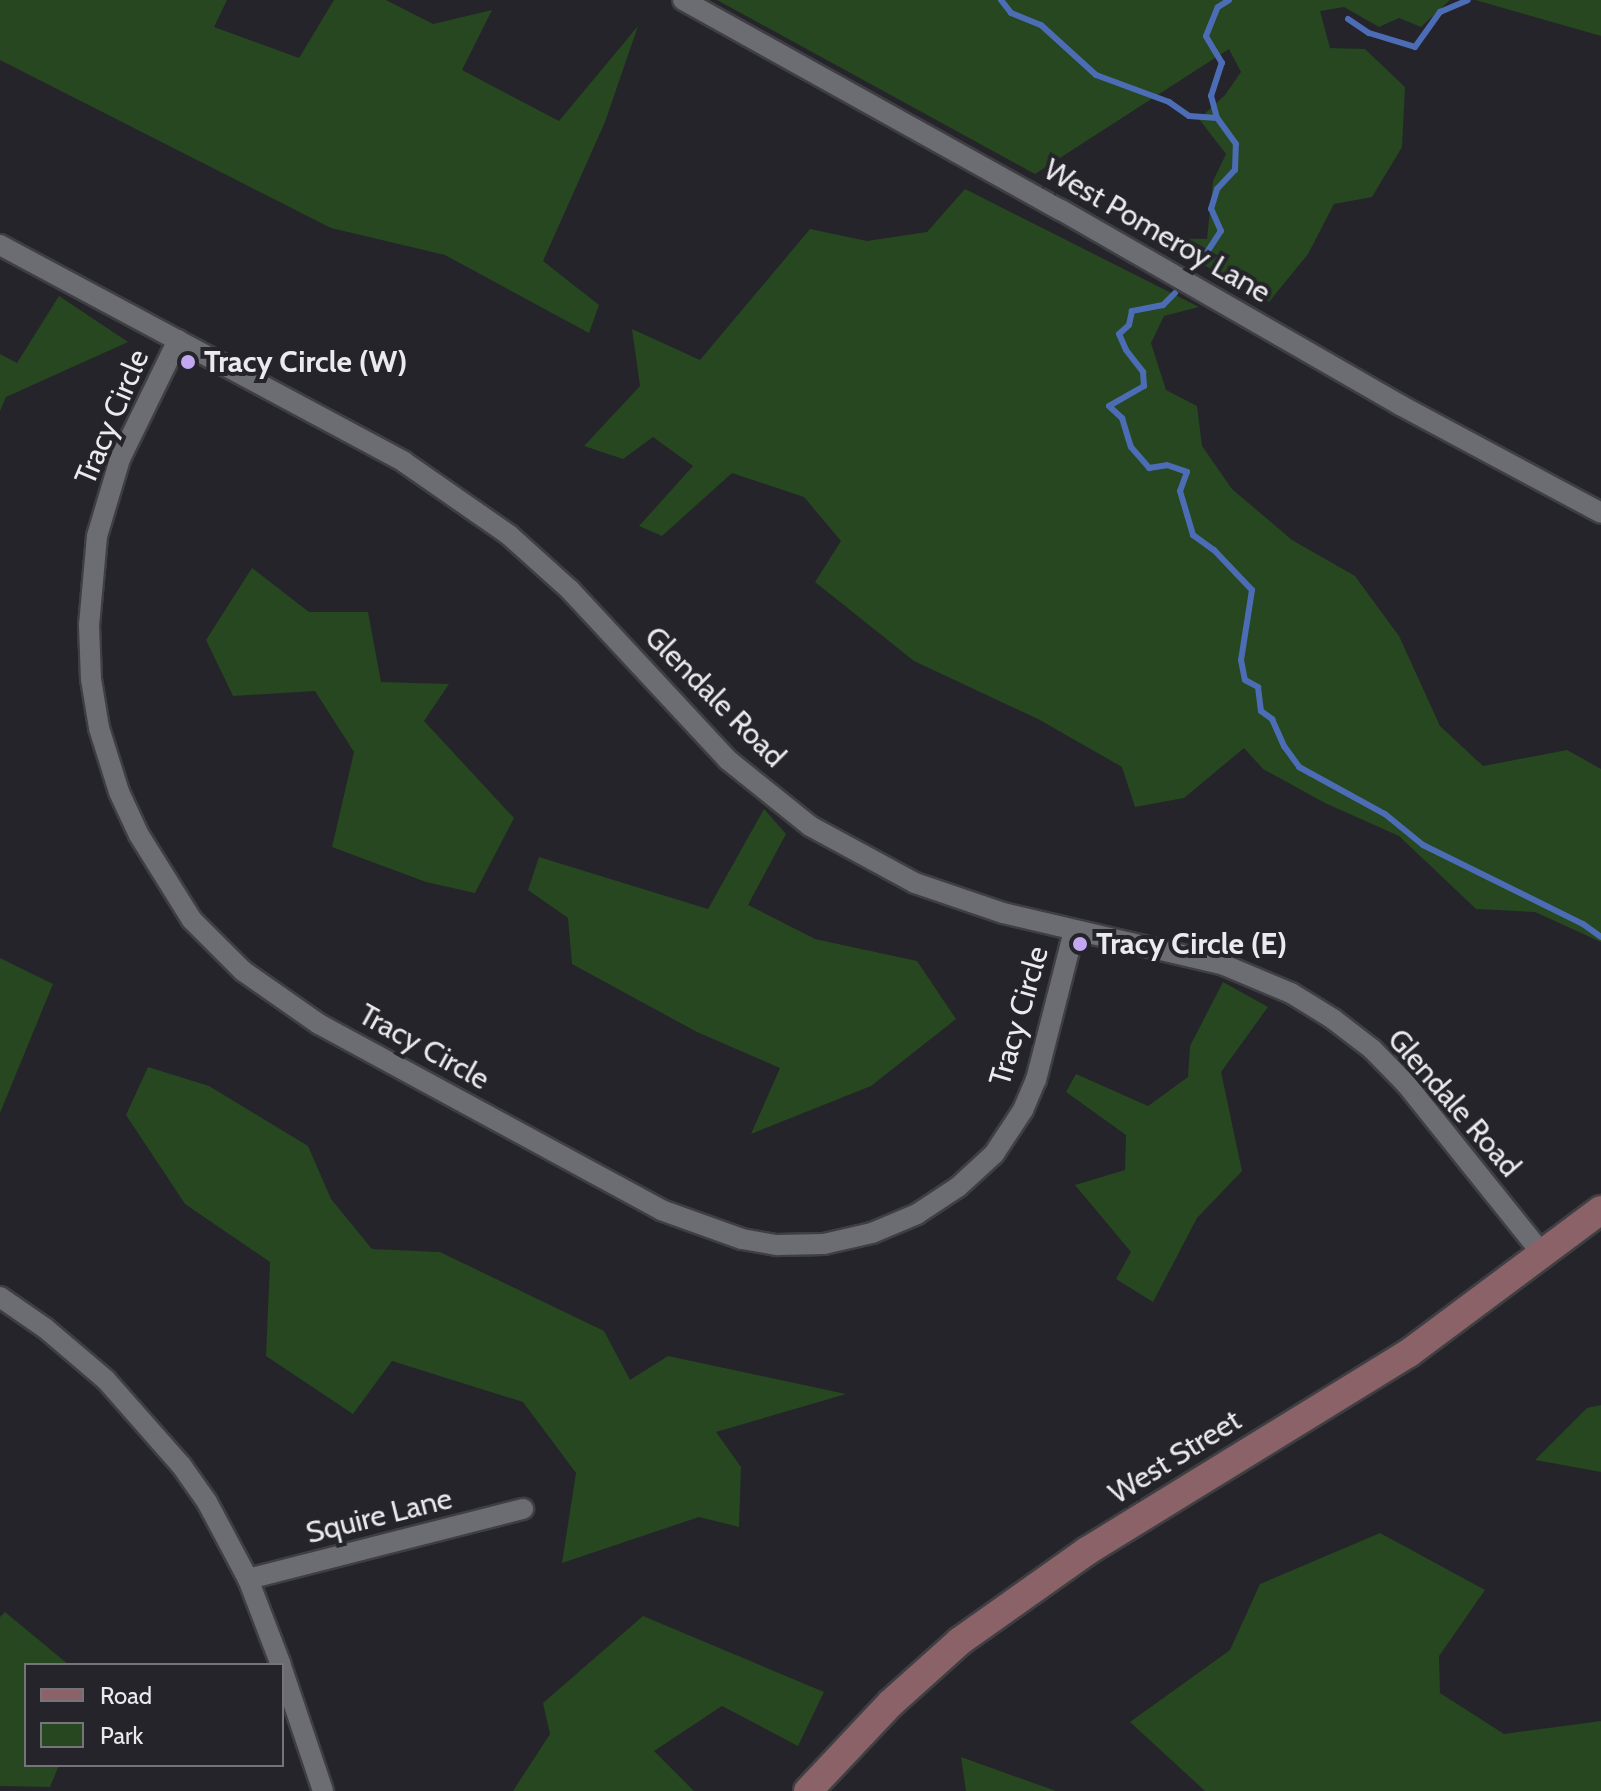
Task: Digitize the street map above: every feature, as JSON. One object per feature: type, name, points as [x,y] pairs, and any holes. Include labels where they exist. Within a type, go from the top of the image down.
[{"type":"main road","name":"West Street","points":[[808,1791],[891,1703],[960,1641],[1087,1551],[1409,1353],[1544,1256],[1601,1210]]},
{"type":"street","name":"West Pomeroy Lane","points":[[683,0],[1061,210],[1400,405],[1601,513]]},
{"type":"street","name":"Glendale Road","points":[[0,245],[404,462],[509,535],[570,590],[728,760],[810,826],[915,883],[1003,913],[1224,965],[1291,993],[1333,1019],[1372,1049],[1407,1085],[1544,1256]]},
{"type":"street","name":"Tracy Circle","points":[[178,340],[120,459],[97,536],[89,625],[91,679],[99,728],[119,792],[139,835],[192,920],[243,971],[319,1024],[661,1210],[742,1239],[777,1245],[824,1244],[872,1233],[917,1214],[958,1187],[994,1154],[1023,1110],[1036,1080],[1074,931]]},
{"type":"street","points":[[0,1297],[91,1366],[149,1426],[207,1502],[248,1579],[280,1663]]},
{"type":"street","name":"Squire Lane","points":[[248,1579],[523,1509]]},
{"type":"street","points":[[284,1676],[323,1791]]},
{"type":"green space","points":[[0,0],[227,0],[214,27],[299,58],[334,0],[386,0],[433,24],[492,10],[462,70],[559,121],[638,26],[605,122],[543,261],[599,305],[589,333],[445,255],[331,228],[0,60]]},
{"type":"green space","points":[[717,0],[1450,0],[1421,27],[1399,18],[1379,27],[1344,7],[1320,11],[1330,48],[1365,49],[1405,87],[1402,147],[1372,197],[1334,204],[1308,254],[1269,302],[1156,238],[1207,239],[1213,181],[1226,154],[1199,119],[1225,95],[1241,72],[1229,49],[1035,174]]},
{"type":"green space","points":[[1475,0],[1601,0],[1601,36]]},
{"type":"green space","points":[[965,189],[1199,307],[1164,316],[1151,343],[1166,390],[1197,406],[1202,446],[1232,489],[1292,540],[1355,576],[1399,636],[1440,726],[1483,766],[1567,750],[1601,769],[1601,942],[1535,912],[1476,909],[1399,836],[1325,803],[1263,769],[1244,748],[1184,798],[1135,807],[1122,767],[1038,719],[914,661],[815,582],[841,541],[804,497],[732,473],[662,536],[639,526],[693,466],[653,437],[623,459],[584,446],[640,386],[632,329],[700,360],[810,229],[867,241],[927,232]]},
{"type":"green space","points":[[59,296],[128,342],[6,397],[0,411],[0,354],[17,363]]},
{"type":"green space","points":[[252,568],[309,612],[368,612],[381,682],[449,684],[424,721],[514,818],[475,893],[426,882],[332,847],[354,752],[315,691],[233,696],[206,640]]},
{"type":"green space","points":[[764,809],[786,834],[748,905],[815,939],[917,961],[956,1019],[871,1086],[751,1134],[780,1068],[697,1032],[572,964],[568,918],[528,890],[539,857],[708,909]]},
{"type":"green space","points":[[0,958],[53,984],[0,1113]]},
{"type":"green space","points":[[1223,982],[1268,1007],[1221,1072],[1242,1171],[1197,1218],[1153,1302],[1116,1279],[1131,1252],[1075,1185],[1125,1170],[1126,1135],[1066,1092],[1076,1074],[1148,1106],[1188,1077],[1190,1046]]},
{"type":"green space","points":[[148,1067],[209,1086],[308,1146],[331,1199],[372,1249],[440,1252],[604,1331],[630,1380],[668,1356],[846,1394],[716,1432],[741,1467],[739,1527],[699,1517],[562,1563],[576,1473],[523,1402],[392,1361],[353,1414],[266,1356],[270,1262],[185,1204],[126,1115]]},
{"type":"green space","points":[[1601,1405],[1601,1472],[1535,1460],[1587,1408]]},
{"type":"green space","points":[[1380,1533],[1485,1590],[1439,1656],[1440,1693],[1504,1734],[1601,1721],[1601,1791],[1205,1791],[1130,1722],[1230,1650],[1260,1584]]},
{"type":"green space","points":[[5,1612],[67,1663],[24,1663],[24,1767],[58,1767],[50,1787],[0,1786],[0,1617]]},
{"type":"green space","points":[[643,1616],[824,1692],[798,1746],[722,1706],[654,1751],[694,1791],[513,1791],[550,1734],[543,1703]]},
{"type":"green space","points":[[961,1757],[1056,1791],[966,1791]]},
{"type":"waterway","points":[[1001,0],[1011,13],[1041,25],[1096,75],[1169,102],[1189,116],[1217,118]]},
{"type":"waterway","points":[[1200,263],[1221,231],[1211,209],[1217,189],[1235,170],[1236,144],[1217,118],[1211,96],[1222,63],[1206,36],[1218,7],[1229,0]]},
{"type":"waterway","points":[[1348,19],[1369,33],[1415,47],[1440,12],[1468,0]]},
{"type":"waterway","points":[[1175,293],[1163,305],[1132,311],[1129,325],[1119,334],[1126,350],[1143,372],[1144,386],[1109,406],[1122,418],[1131,447],[1149,468],[1167,465],[1187,472],[1180,491],[1193,535],[1214,550],[1252,590],[1241,660],[1245,680],[1258,687],[1261,711],[1272,719],[1284,746],[1299,767],[1385,814],[1423,845],[1583,924],[1601,937]]},
{"type":"place","name":"Tracy Circle (W)","points":[[188,362]]},
{"type":"place","name":"Tracy Circle (E)","points":[[1080,944]]}]
